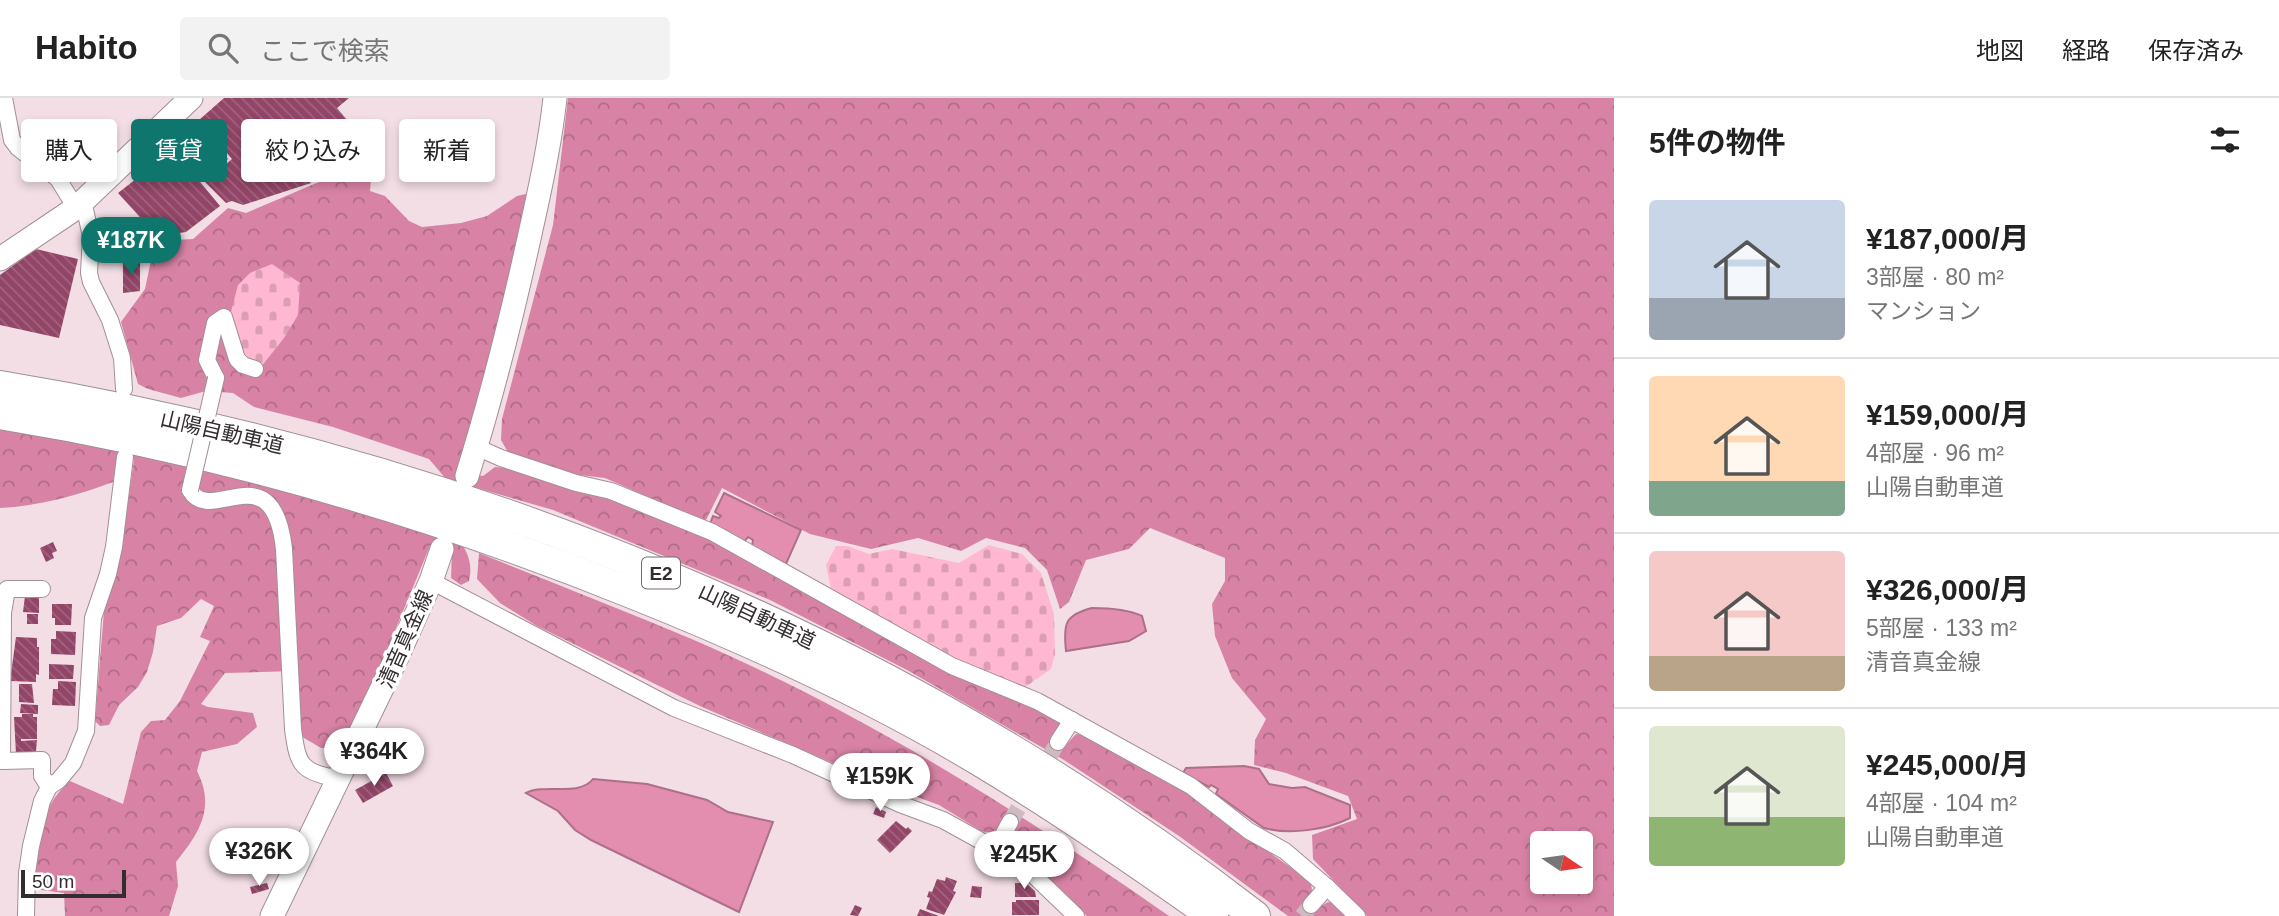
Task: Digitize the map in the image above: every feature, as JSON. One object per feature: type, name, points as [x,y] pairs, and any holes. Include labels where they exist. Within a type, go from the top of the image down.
[{"type":"highway","name":"山陽自動車道","points":[[0,386],[170,419],[384,473],[570,537],[702,589],[905,689],[991,738],[1069,785],[1255,916]]},
{"type":"highway","name":"山陽自動車道","points":[[0,414],[163,446],[363,497],[467,530],[688,616],[814,672],[978,760],[1054,807],[1213,916]]},
{"type":"main road","points":[[0,259],[79,205],[191,98]]},
{"type":"main road","points":[[467,476],[518,289],[543,174],[555,98]]},
{"type":"main road","name":"清音真金線","points":[[272,916],[431,581],[442,549]]},
{"type":"street","points":[[4,98],[12,140],[18,148],[58,179],[79,205],[91,236],[91,282],[114,332],[121,358],[124,389]]},
{"type":"street","points":[[255,369],[243,365],[237,359],[224,317],[215,323],[207,360],[216,379],[190,490],[194,498],[204,503],[226,497],[251,496],[265,500],[275,510],[282,528],[284,550],[293,729],[297,755],[304,766],[315,774],[339,779]]},
{"type":"street","points":[[476,447],[576,483],[611,491],[712,532],[952,666],[1037,701],[1191,786],[1249,831],[1284,851],[1357,916]]},
{"type":"street","points":[[26,916],[27,873],[42,801],[49,787],[59,780],[73,762],[86,731],[93,618],[114,547],[125,457]]},
{"type":"street","points":[[431,581],[674,708],[793,755],[900,804],[943,820],[1021,863],[1076,916]]},
{"type":"street","points":[[43,589],[7,589],[2,614],[2,761],[42,760],[42,776],[49,787]]},
{"type":"street","points":[[1058,743],[1072,720]]},
{"type":"street","points":[[995,850],[1010,822]]},
{"type":"street","points":[[1311,905],[1327,887]]},
{"type":"green space","points":[[568,98],[1614,98],[1614,916],[1367,916],[1313,859],[1312,835],[1357,819],[1348,796],[1286,773],[1254,765],[1255,740],[1266,719],[1232,678],[1215,636],[1212,604],[1225,581],[1225,558],[1150,528],[1129,549],[1086,560],[1069,602],[1060,609],[1047,570],[1025,548],[986,538],[961,551],[918,538],[871,549],[810,534],[722,488],[705,522],[605,478],[563,473],[509,454],[501,440],[502,419],[553,225]]},
{"type":"green space","points":[[319,182],[371,182],[370,191],[385,196],[409,221],[422,227],[461,223],[487,216],[517,196],[530,193],[461,472],[483,476],[495,467],[512,468],[615,499],[705,537],[805,590],[924,660],[1057,719],[1060,724],[1052,739],[1063,748],[1076,734],[1085,735],[1178,787],[1311,882],[1314,910],[1328,902],[1338,904],[1349,916],[1288,916],[1179,836],[1064,760],[907,670],[770,600],[553,510],[446,479],[429,459],[333,427],[254,407],[233,393],[206,391],[181,398],[138,384],[121,322],[145,289],[155,241],[193,239],[228,208],[246,213]]},
{"type":"green space","points":[[272,264],[300,283],[298,315],[261,367],[244,360],[230,315],[238,285],[250,273]]},
{"type":"green space","points":[[0,428],[173,460],[263,482],[290,493],[314,496],[457,538],[469,558],[469,581],[461,585],[451,578],[452,554],[430,546],[346,749],[321,748],[299,735],[296,671],[225,673],[201,704],[253,713],[257,727],[237,744],[202,752],[197,771],[205,797],[205,808],[198,830],[176,862],[178,886],[169,916],[65,916],[64,893],[34,889],[38,844],[51,804],[70,781],[123,804],[141,732],[151,721],[165,720],[180,701],[210,641],[200,637],[214,606],[201,599],[181,618],[157,626],[147,672],[138,687],[119,705],[109,725],[100,726],[95,721],[104,611],[122,543],[134,460],[117,457],[113,482],[43,503],[0,508]]},
{"type":"green space","points":[[989,545],[1022,554],[1041,573],[1054,614],[1055,654],[1051,669],[1021,690],[940,657],[832,594],[826,565],[836,546],[848,546],[869,554],[892,549],[959,563]]},
{"type":"green space","points":[[479,553],[694,640],[818,699],[939,766],[1055,839],[1169,916],[1087,916],[1014,854],[1005,817],[991,833],[981,831],[939,805],[879,783],[702,707],[537,626],[500,603],[477,579]]},
{"type":"shaded area","points":[[724,493],[801,530],[786,564],[752,547],[753,540],[748,537],[744,542],[710,524],[713,516],[721,516],[715,512]]},
{"type":"shaded area","points":[[1092,608],[1118,609],[1142,616],[1146,631],[1129,641],[1066,651],[1065,633],[1071,617]]},
{"type":"shaded area","points":[[1244,766],[1259,769],[1269,784],[1305,787],[1350,805],[1350,818],[1330,826],[1308,830],[1264,828],[1216,794],[1218,789],[1183,773],[1186,768]]},
{"type":"shaded area","points":[[593,779],[647,784],[707,800],[728,812],[773,822],[739,912],[591,840],[575,830],[558,811],[526,793],[543,789],[571,789]]},
{"type":"building","points":[[224,98],[349,98],[337,108],[346,119],[241,119],[241,182],[311,183],[243,205],[232,201],[226,203],[205,182],[227,182],[227,163],[232,159],[227,153],[227,119],[200,119]]},
{"type":"building","points":[[132,182],[200,182],[220,206],[186,232],[157,236],[118,193]]},
{"type":"building","points":[[36,249],[78,259],[59,338],[0,325],[0,275]]},
{"type":"building","points":[[123,262],[140,262],[140,291],[123,293]]},
{"type":"building","points":[[53,542],[57,551],[52,553],[54,558],[46,562],[40,548]]},
{"type":"building","points":[[25,596],[39,596],[39,613],[23,612]]},
{"type":"building","points":[[52,604],[72,604],[71,625],[55,625]]},
{"type":"building","points":[[27,614],[38,614],[38,624],[27,624]]},
{"type":"building","points":[[56,631],[76,632],[75,655],[51,654],[51,639],[56,639]]},
{"type":"building","points":[[16,637],[37,638],[39,675],[36,674],[36,682],[10,681]]},
{"type":"building","points":[[49,664],[74,665],[73,679],[49,679]]},
{"type":"building","points":[[58,681],[76,682],[75,706],[52,705],[53,689],[58,689]]},
{"type":"building","points":[[19,684],[32,684],[34,703],[19,702]]},
{"type":"building","points":[[21,704],[38,705],[38,714],[20,713]]},
{"type":"building","points":[[22,714],[33,714],[33,717],[37,717],[37,739],[21,739],[37,740],[33,754],[16,754],[14,717],[22,717]]},
{"type":"building","points":[[386,773],[393,786],[363,803],[355,790]]},
{"type":"building","points":[[876,807],[886,812],[884,818],[873,814]]},
{"type":"building","points":[[896,821],[912,831],[890,853],[877,840]]},
{"type":"building","points":[[946,877],[957,881],[953,891],[956,892],[944,915],[926,909],[930,898],[927,897],[929,891],[932,892],[937,879],[945,881]]},
{"type":"building","points":[[267,883],[269,889],[252,894],[250,887]]},
{"type":"building","points":[[1015,883],[1026,883],[1035,891],[1036,897],[1015,897]]},
{"type":"building","points":[[972,886],[982,887],[981,898],[970,897]]},
{"type":"building","points":[[1039,900],[1039,915],[1012,915],[1012,902]]},
{"type":"building","points":[[855,905],[862,908],[858,916],[850,915]]},
{"type":"building","points":[[920,909],[939,916],[917,916]]},
{"type":"tunnel","points":[[1010,822],[1058,742]]},
{"type":"tunnel","points":[[1302,916],[1311,905]]}]
